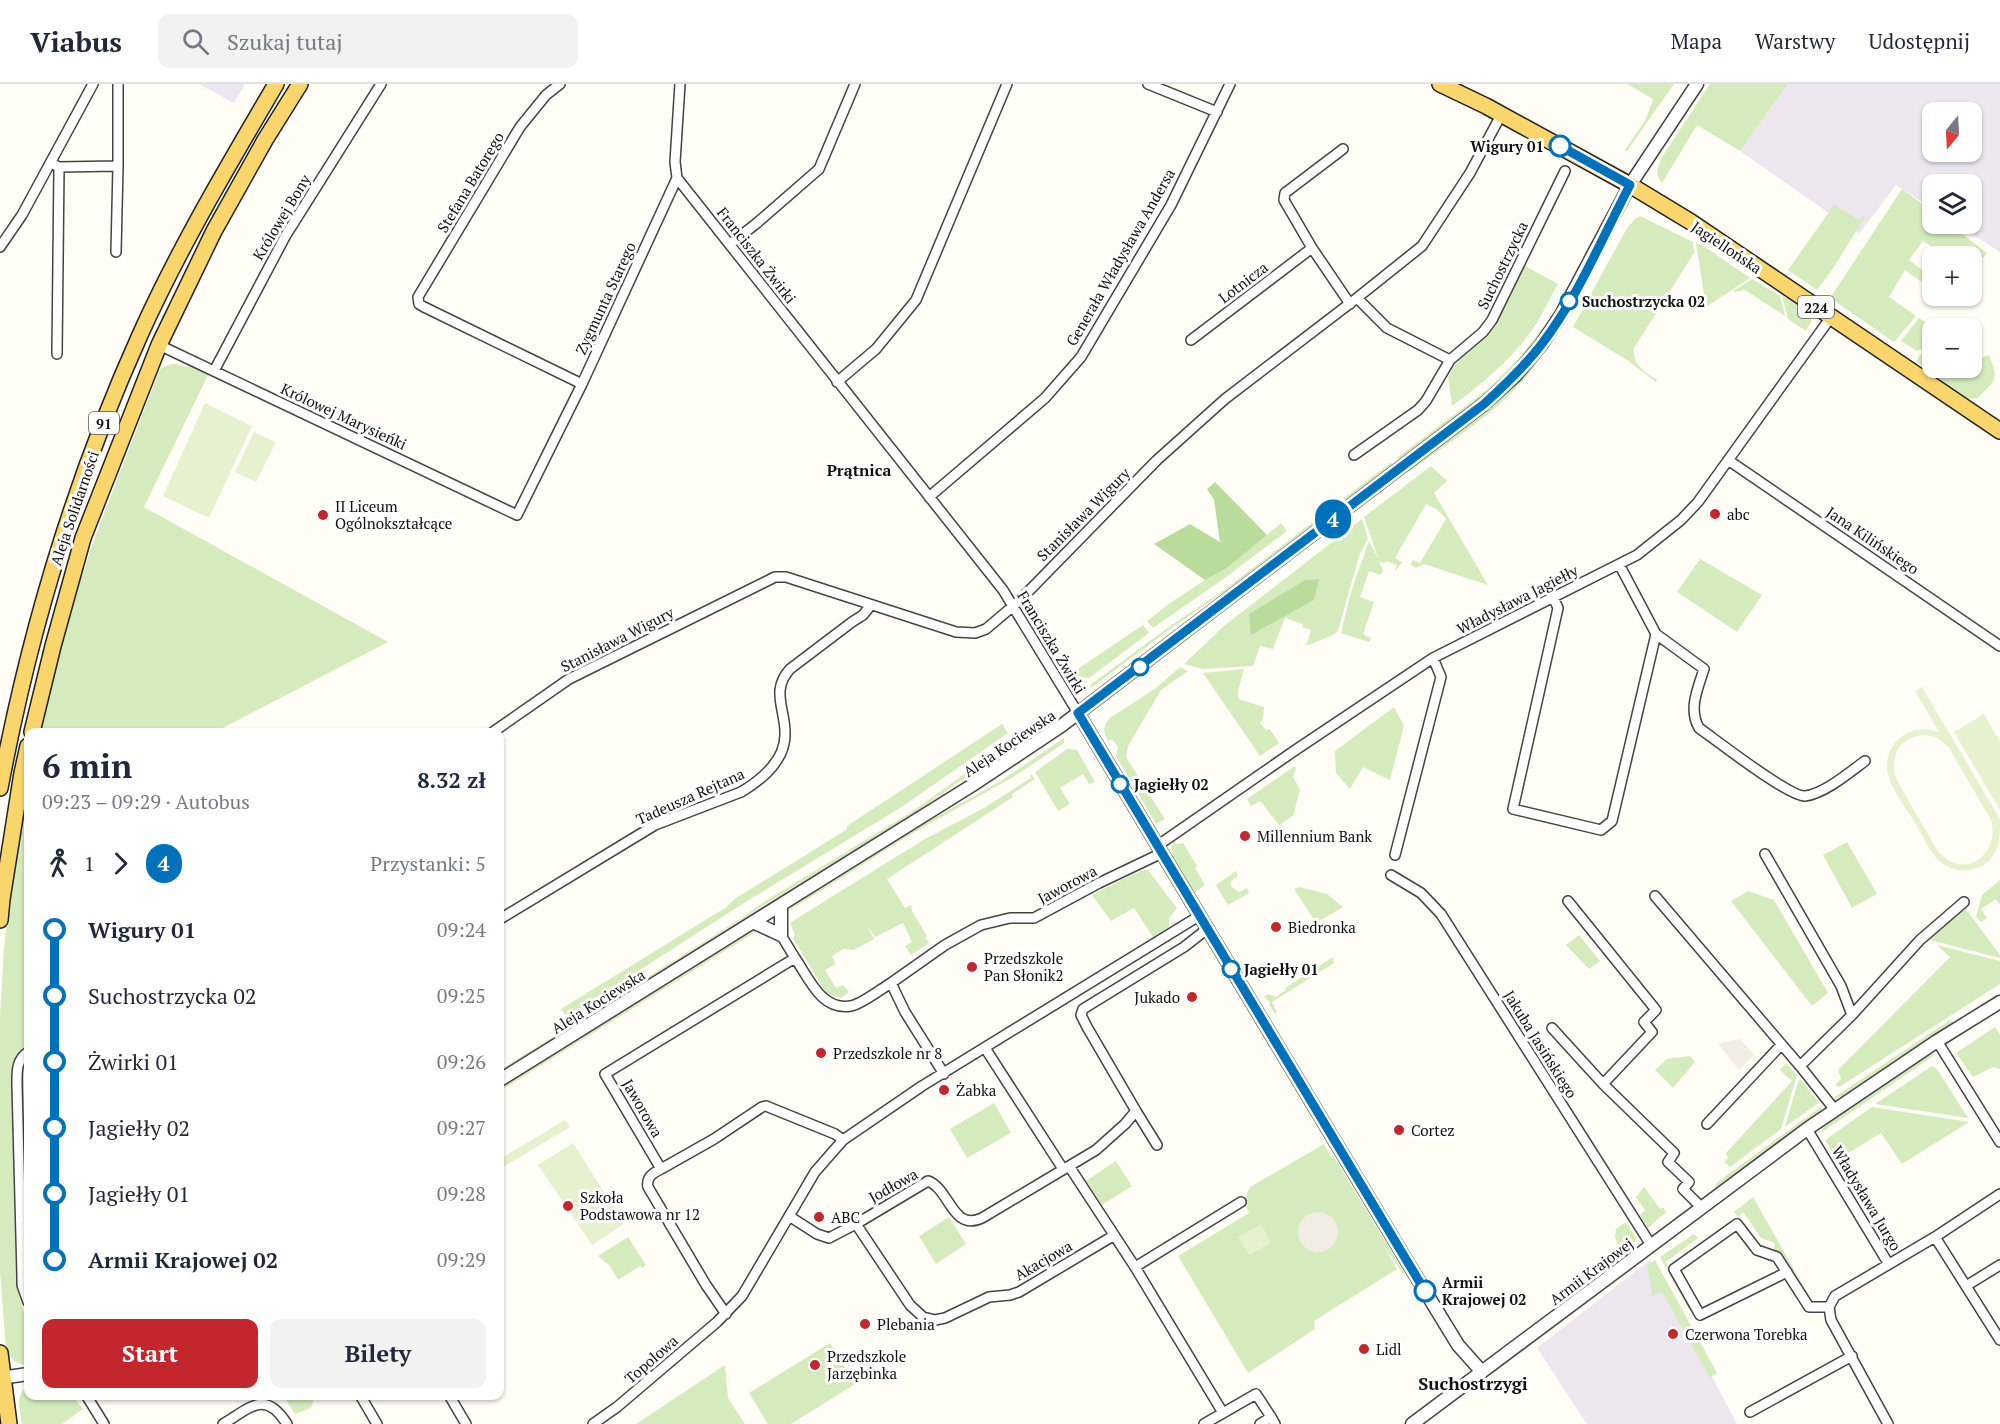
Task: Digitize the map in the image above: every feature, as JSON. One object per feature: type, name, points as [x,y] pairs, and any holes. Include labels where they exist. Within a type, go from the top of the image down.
[{"type":"main road","name":"Aleja Solidarności","points":[[0,788],[33,640],[61,543],[100,432],[140,335],[187,238],[276,84]]},
{"type":"main road","name":"Aleja Solidarności","points":[[33,728],[52,646],[83,538],[159,345],[214,231],[265,140],[300,84]]},
{"type":"main road","name":"Jagiellońska","points":[[1440,84],[1630,185],[1691,222],[2000,431]]},
{"type":"main road","points":[[0,920],[24,766]]},
{"type":"main road","points":[[0,1353],[1,1378],[9,1424]]},
{"type":"street","points":[[0,247],[55,165],[93,84]]},
{"type":"street","points":[[116,252],[118,84]]},
{"type":"street","name":"Królowej Bony","points":[[214,371],[286,235],[381,84]]},
{"type":"street","name":"Stefana Batorego","points":[[560,84],[546,95],[520,127],[418,297],[419,304],[582,384]]},
{"type":"street","name":"Zygmunta Starego","points":[[517,515],[582,384],[677,178],[675,162],[680,84]]},
{"type":"street","points":[[730,244],[819,169],[855,84]]},
{"type":"street","points":[[837,382],[876,349],[916,300],[1007,84]]},
{"type":"street","points":[[1148,84],[1217,112]]},
{"type":"street","name":"Generała Władysława Andersa","points":[[929,497],[1045,398],[1081,357],[1170,205],[1230,84]]},
{"type":"street","name":"Aleja Kociewska","points":[[504,1078],[971,786],[1078,713],[1484,404],[1515,376],[1562,315],[1630,185],[1697,84]]},
{"type":"street","name":"Stanisława Wigury","points":[[500,728],[569,679],[776,577],[786,577],[947,629],[969,634],[986,629],[1013,606],[1157,460],[1225,399],[1422,246],[1470,173],[1501,115]]},
{"type":"street","points":[[1343,149],[1285,193],[1284,200],[1312,248],[1354,301],[1387,328],[1450,360]]},
{"type":"street","points":[[55,165],[118,166]]},
{"type":"street","points":[[55,165],[57,354]]},
{"type":"street","name":"Suchostrzycka","points":[[1354,455],[1418,410],[1426,401],[1450,360],[1483,332],[1492,320],[1565,171]]},
{"type":"street","name":"Franciszka Żwirki","points":[[677,178],[1013,606],[1458,1345],[1482,1372]]},
{"type":"street","name":"Lotnicza","points":[[1191,340],[1312,248]]},
{"type":"street","name":"Władysława Jagiełły","points":[[1159,849],[1294,751],[1432,658],[1620,564],[1657,540],[1698,502],[1831,316]]},
{"type":"street","name":"Królowej Marysieńki","points":[[159,345],[517,515]]},
{"type":"street","name":"Jana Kilińskiego","points":[[1728,460],[2000,646]]},
{"type":"street","points":[[1620,564],[1656,634],[1704,669],[1694,698],[1694,718],[1699,728],[1781,785],[1804,796],[1827,787],[1865,761]]},
{"type":"street","points":[[1553,597],[1558,608],[1513,809],[1601,830],[1612,821],[1656,634]]},
{"type":"street","name":"Tadeusza Rejtana","points":[[504,917],[656,825],[752,786],[773,766],[781,752],[785,737],[779,688],[782,678],[807,655],[863,615],[871,605]]},
{"type":"street","points":[[1395,855],[1441,677],[1432,658]]},
{"type":"street","name":"Jaworowa","points":[[782,935],[822,1000],[836,1006],[852,1006],[891,983],[945,945],[981,925],[1010,918],[1034,918],[1159,849]]},
{"type":"street","points":[[1765,854],[1841,986],[1852,1015]]},
{"type":"street","name":"Jakuba Jasińskiego","points":[[1391,875],[1421,893],[1441,914],[1651,1245]]},
{"type":"street","points":[[1655,896],[1835,1110]]},
{"type":"street","points":[[1568,902],[1656,1010],[1644,1022],[1652,1032],[1603,1084]]},
{"type":"street","points":[[1800,1066],[1852,1015],[1918,942],[1964,902]]},
{"type":"street","points":[[753,922],[782,935],[781,904]]},
{"type":"street","points":[[843,1140],[835,1134],[766,1106],[651,1175],[647,1182],[648,1186],[706,1285],[726,1314],[742,1296],[815,1172],[843,1140],[922,1086],[1199,916]]},
{"type":"street","points":[[1157,1145],[1081,1015],[1083,1009],[1184,947],[1207,929]]},
{"type":"street","name":"Jaworowa","points":[[661,1169],[605,1074],[795,958]]},
{"type":"street","points":[[891,983],[905,1012],[944,1074]]},
{"type":"street","name":"Armii Krajowej","points":[[1412,1424],[1807,1129],[1937,1041],[2000,1002]]},
{"type":"street","points":[[1552,1028],[1603,1084],[1674,1153],[1668,1162],[1689,1182],[1683,1189],[1701,1207]]},
{"type":"street","points":[[1937,1041],[2000,1142]]},
{"type":"street","points":[[1707,1124],[1781,1045]]},
{"type":"street","points":[[985,1048],[1135,1267],[1223,1413]]},
{"type":"street","points":[[24,1056],[17,1069],[16,1085],[24,1291]]},
{"type":"street","name":"Jodłowa","points":[[789,1216],[823,1237],[833,1236],[928,1181],[934,1184],[959,1217],[972,1222],[1096,1150],[1136,1111]]},
{"type":"street","name":"Władysława Jurgo","points":[[1807,1129],[1888,1263],[1935,1237],[2000,1194]]},
{"type":"street","points":[[1135,1267],[1241,1202]]},
{"type":"street","name":"Akacjowa","points":[[856,1224],[910,1305],[923,1317],[935,1320],[945,1318],[988,1297],[1019,1292],[1113,1236]]},
{"type":"street","points":[[1787,1272],[1700,1315],[1674,1269],[1737,1224],[1757,1250],[1777,1257],[1787,1272],[1809,1307],[1829,1306]]},
{"type":"street","points":[[1935,1237],[2000,1340]]},
{"type":"street","points":[[1888,1263],[1835,1296],[1829,1306],[1831,1320],[1888,1424]]},
{"type":"street","points":[[1966,1286],[2000,1265]]},
{"type":"street","name":"Topolowa","points":[[593,1424],[617,1407],[726,1314]]},
{"type":"street","points":[[1750,1412],[1852,1356]]},
{"type":"street","points":[[1,1378],[24,1375]]},
{"type":"street","points":[[1203,1424],[1256,1394],[1273,1421],[1260,1424]]},
{"type":"street","points":[[91,1400],[104,1424]]},
{"type":"street","points":[[363,1400],[377,1424]]},
{"type":"street","points":[[451,1400],[466,1424]]},
{"type":"street","points":[[223,1424],[257,1404],[269,1401],[287,1424]]},
{"type":"shaded area","points":[[199,84],[245,84],[234,103]]},
{"type":"shaded area","points":[[1788,84],[2000,84],[2000,252],[1972,234],[1982,234],[1982,174],[1922,174],[1922,202],[1896,185],[1859,234],[1740,151]]},
{"type":"shaded area","points":[[1740,1039],[1754,1055],[1739,1070],[1718,1044]]},
{"type":"shaded area","points":[[1318,1212],[1326,1213],[1332,1218],[1337,1224],[1337,1240],[1332,1246],[1326,1251],[1318,1252],[1310,1251],[1304,1246],[1299,1240],[1298,1232],[1299,1224],[1304,1218],[1310,1213]]},
{"type":"shaded area","points":[[1650,1260],[1737,1424],[1587,1424],[1537,1348]]},
{"type":"green space","points":[[1627,84],[1674,84],[1627,151],[1625,150],[1646,119],[1653,99]]},
{"type":"green space","points":[[1710,84],[1788,84],[1740,151],[1697,125],[1662,183],[1657,174],[1662,157]]},
{"type":"green space","points":[[1902,189],[1922,204],[1922,234],[1962,234],[1978,246],[1931,246],[1923,241],[1909,260],[1922,270],[1922,283],[1905,270],[1889,297],[1916,316],[1894,342],[1830,298]]},
{"type":"green space","points":[[1834,205],[1859,220],[1864,215],[1865,217],[1817,290],[1788,270]]},
{"type":"green space","points":[[1640,216],[1693,242],[1694,253],[1634,348],[1637,363],[1657,380],[1656,382],[1627,360],[1573,327],[1627,228]]},
{"type":"green space","points":[[1696,243],[1750,278],[1706,307]]},
{"type":"green space","points":[[1982,249],[1987,253],[1982,259]]},
{"type":"green space","points":[[1523,265],[1558,284],[1538,321],[1510,357],[1452,406],[1448,377],[1453,367],[1490,329],[1503,309]]},
{"type":"green space","points":[[1752,279],[1780,296],[1785,316],[1745,290],[1733,291]]},
{"type":"green space","points":[[1782,296],[1796,302],[1811,314],[1811,322],[1806,331],[1788,319]]},
{"type":"green space","points":[[1919,318],[1922,320],[1922,349],[1917,351],[1901,341]]},
{"type":"green space","points":[[1544,326],[1520,362],[1501,381],[1398,460],[1398,457],[1488,389],[1520,357]]},
{"type":"green space","points":[[1542,355],[1529,373],[1499,405],[1464,433],[1409,472],[1406,471],[1489,408],[1518,382]]},
{"type":"green space","points":[[1922,355],[1922,365],[1917,361]]},
{"type":"green space","points":[[1989,355],[1994,370],[1994,379],[1978,398],[1964,399],[1936,378],[1982,378],[1982,358]]},
{"type":"green space","points":[[171,364],[186,367],[190,365],[209,373],[144,507],[388,642],[223,728],[39,728],[57,652],[92,545],[160,369]]},
{"type":"green space","points":[[205,403],[252,426],[209,518],[163,496]]},
{"type":"green space","points":[[254,432],[276,442],[256,482],[235,472]]},
{"type":"green space","points":[[1390,463],[1393,464],[1227,590],[1091,688],[1090,685],[1224,590]]},
{"type":"green space","points":[[1431,466],[1447,481],[1434,493],[1488,585],[1424,564],[1416,568],[1410,564],[1413,560],[1420,563],[1446,519],[1438,510],[1426,504],[1395,558],[1402,562],[1394,573],[1397,565],[1386,561],[1385,563],[1379,562],[1383,570],[1381,575],[1369,571],[1360,597],[1374,602],[1363,634],[1371,638],[1369,642],[1341,633],[1351,592],[1369,541],[1378,558],[1364,517]]},
{"type":"green space","points":[[1215,482],[1267,535],[1227,568],[1205,580],[1154,544],[1190,524],[1220,542],[1214,500],[1207,489]]},
{"type":"green space","points":[[1362,519],[1368,538],[1359,556],[1338,631],[1306,646],[1311,630],[1302,627],[1303,624],[1285,618],[1273,649],[1260,646],[1253,666],[1203,669],[1184,664],[1224,626]]},
{"type":"green space","points":[[1281,523],[1287,531],[1225,578],[1153,628],[1147,621],[1170,603],[1227,568]]},
{"type":"green space","points":[[1700,559],[1762,595],[1737,632],[1677,592]]},
{"type":"green space","points":[[1319,579],[1314,600],[1251,635],[1249,614],[1305,580]]},
{"type":"green space","points":[[1143,625],[1149,633],[1089,678],[1069,675]]},
{"type":"green space","points":[[1180,667],[1188,671],[1161,690],[1128,746],[1126,757],[1165,819],[1156,824],[1116,756],[1118,747],[1112,739],[1108,741],[1104,729],[1110,718],[1156,688]]},
{"type":"green space","points":[[1244,669],[1238,699],[1264,707],[1263,719],[1260,723],[1266,730],[1270,729],[1279,743],[1260,756],[1203,673]]},
{"type":"green space","points":[[1922,687],[2000,819],[1999,840],[1992,858],[1975,869],[1955,869],[1945,865],[1937,858],[1890,781],[1887,760],[1897,740],[1903,735],[1920,729],[1939,732],[1915,691]],"holes":[[[1926,735],[1938,738],[1949,748],[1991,820],[1993,831],[1991,842],[1987,851],[1972,863],[1953,862],[1940,853],[1895,776],[1894,760],[1904,742],[1910,738]]]},
{"type":"green space","points":[[1394,707],[1404,726],[1390,780],[1363,767],[1350,789],[1336,773],[1335,751]]},
{"type":"green space","points":[[1984,714],[2000,742],[2000,810],[1954,732]]},
{"type":"green space","points":[[1002,724],[1008,733],[900,808],[747,901],[567,1017],[561,1009],[846,830],[847,826]]},
{"type":"green space","points":[[1064,738],[1064,743],[1015,776],[913,833],[787,912],[792,906],[919,826],[999,782]]},
{"type":"green space","points":[[1067,749],[1077,750],[1095,782],[1089,784],[1083,774],[1060,788],[1070,804],[1058,811],[1035,772]]},
{"type":"green space","points":[[981,762],[973,772],[916,812],[504,1069],[767,900],[913,811]]},
{"type":"green space","points":[[1295,766],[1293,777],[1300,790],[1293,816],[1279,825],[1260,801],[1251,806],[1247,799]]},
{"type":"green space","points":[[1030,775],[1035,779],[1012,794],[1013,797],[887,879],[905,908],[911,905],[929,943],[911,955],[905,946],[912,942],[903,923],[875,937],[868,927],[874,939],[854,950],[843,949],[832,956],[836,964],[825,970],[836,988],[843,985],[849,992],[841,998],[826,993],[793,938],[795,935],[791,922],[925,839],[984,808],[1031,778]]},
{"type":"green space","points":[[24,808],[24,1049],[16,1056],[12,1069],[16,1276],[24,1312],[24,1365],[15,1361],[6,1349],[0,1271],[0,1016],[4,948]]},
{"type":"green space","points":[[1174,841],[1176,844],[1183,843],[1205,885],[1194,893],[1173,858],[1171,849]]},
{"type":"green space","points":[[1847,842],[1877,894],[1852,908],[1823,855]]},
{"type":"green space","points":[[1147,869],[1177,908],[1169,918],[1169,927],[1153,937],[1134,908],[1111,921],[1092,895]]},
{"type":"green space","points":[[1236,871],[1238,876],[1231,881],[1231,886],[1239,892],[1247,888],[1249,893],[1228,905],[1216,885]]},
{"type":"green space","points":[[2000,880],[2000,905],[1996,899],[1981,909],[1987,918],[1981,922],[1976,916],[1982,895]]},
{"type":"green space","points":[[1299,887],[1327,894],[1343,907],[1316,923],[1294,889]]},
{"type":"green space","points":[[1748,891],[1774,900],[1828,993],[1812,1006],[1731,901]]},
{"type":"green space","points":[[1966,909],[2000,958],[1930,940],[1957,910]]},
{"type":"green space","points":[[753,931],[757,931],[504,1089],[504,1086]]},
{"type":"green space","points":[[1579,935],[1600,961],[1589,969],[1566,945]]},
{"type":"green space","points":[[1937,945],[2000,961],[2000,984],[1839,1087],[1835,1085],[1841,1079],[1838,1070],[1950,957]]},
{"type":"green space","points":[[1333,957],[1334,963],[1272,1002],[1277,1012],[1275,1014],[1270,1002],[1264,997],[1268,994],[1276,997],[1286,990],[1285,988]]},
{"type":"green space","points":[[1950,1020],[1954,1023],[1845,1095],[1833,1098]]},
{"type":"green space","points":[[1995,1027],[2000,1035],[2000,1069],[1993,1067],[1973,1077],[1956,1053]]},
{"type":"green space","points":[[1930,1054],[1936,1054],[1821,1133],[1826,1123]]},
{"type":"green space","points":[[1690,1056],[1695,1062],[1673,1088],[1655,1070],[1667,1059]]},
{"type":"green space","points":[[1786,1063],[1797,1075],[1781,1129],[1730,1167],[1724,1162],[1728,1158],[1726,1153],[1792,1081],[1780,1070]]},
{"type":"green space","points":[[1932,1066],[1937,1069],[1968,1118],[1875,1104]]},
{"type":"green space","points":[[24,1072],[24,1155],[22,1093]]},
{"type":"green space","points":[[1800,1079],[1817,1100],[1817,1104],[1785,1127],[1798,1082]]},
{"type":"green space","points":[[994,1103],[1011,1133],[967,1158],[950,1129]]},
{"type":"green space","points":[[1822,1106],[1820,1112],[1715,1188],[1716,1183]]},
{"type":"green space","points":[[1872,1107],[1969,1122],[1902,1164],[1881,1133],[1837,1160],[1825,1140]]},
{"type":"green space","points":[[565,1120],[570,1127],[504,1167],[504,1157]]},
{"type":"green space","points":[[573,1143],[624,1224],[592,1245],[538,1165]]},
{"type":"green space","points":[[1324,1144],[1405,1274],[1383,1244],[1397,1269],[1314,1321],[1315,1329],[1248,1373],[1178,1256],[1249,1213],[1244,1200],[1250,1187]]},
{"type":"green space","points":[[1116,1161],[1132,1186],[1102,1205],[1086,1181]]},
{"type":"green space","points":[[1644,1187],[1660,1209],[1663,1207],[1666,1212],[1648,1228],[1640,1215],[1645,1210],[1636,1197]]},
{"type":"green space","points":[[1753,1197],[1810,1298],[1780,1255],[1773,1251],[1775,1243],[1761,1238],[1743,1212],[1738,1217],[1734,1212]]},
{"type":"green space","points":[[949,1217],[966,1244],[936,1264],[919,1236]]},
{"type":"green space","points":[[1626,1222],[1636,1238],[1635,1242],[1576,1285],[1573,1283],[1619,1247],[1615,1237],[1616,1229]]},
{"type":"green space","points":[[1261,1224],[1271,1243],[1249,1255],[1238,1237]]},
{"type":"green space","points":[[1694,1234],[1698,1238],[1666,1262],[1692,1310],[1688,1308],[1660,1257]]},
{"type":"green space","points":[[628,1237],[646,1265],[642,1268],[640,1266],[618,1280],[610,1266],[598,1256]]},
{"type":"green space","points":[[1655,1260],[1717,1373],[1710,1378],[1662,1292],[1651,1296],[1647,1266]]},
{"type":"green space","points":[[830,1343],[855,1384],[791,1424],[768,1424],[749,1393]]},
{"type":"green space","points":[[725,1365],[728,1398],[745,1424],[636,1424]]},
{"type":"green space","points":[[24,1390],[24,1400],[76,1400],[83,1409],[62,1424],[22,1424],[19,1408],[21,1394]]},
{"type":"green space","points":[[286,1400],[313,1400],[311,1408],[295,1414]]},
{"type":"bus line","name":"4","points":[[1425,1291],[1078,713],[1484,404],[1515,376],[1562,315],[1630,185],[1560,146]]},
{"type":"place","name":"Wigury 01","points":[[1560,146]]},
{"type":"place","name":"Suchostrzycka 02","points":[[1569,301]]},
{"type":"place","name":"abc","points":[[1715,514]]},
{"type":"place","name":"II Liceum Ogólnokształcące","points":[[323,515]]},
{"type":"place","name":"Jagiełły 02","points":[[1120,784]]},
{"type":"place","name":"Millennium Bank","points":[[1245,836]]},
{"type":"place","name":"Biedronka","points":[[1276,927]]},
{"type":"place","name":"Przedszkole Pan Słonik2","points":[[972,967]]},
{"type":"place","name":"Jagiełły 01","points":[[1231,969]]},
{"type":"place","name":"Jukado","points":[[1192,997]]},
{"type":"place","name":"Przedszkole nr 8","points":[[821,1053]]},
{"type":"place","name":"Żabka","points":[[944,1090]]},
{"type":"place","name":"Cortez","points":[[1399,1130]]},
{"type":"place","name":"Szkoła Podstawowa nr 12","points":[[568,1206]]},
{"type":"place","name":"ABC","points":[[819,1217]]},
{"type":"place","name":"Armii Krajowej 02","points":[[1425,1291]]},
{"type":"place","name":"Plebania","points":[[865,1324]]},
{"type":"place","name":"Czerwona Torebka","points":[[1673,1334]]},
{"type":"place","name":"Lidl","points":[[1364,1349]]},
{"type":"place","name":"Przedszkole Jarzębinka","points":[[815,1365]]},
{"type":"district","name":"Prątnica","points":[[859,470]]},
{"type":"district","name":"Suchostrzygi","points":[[1473,1383]]}]
